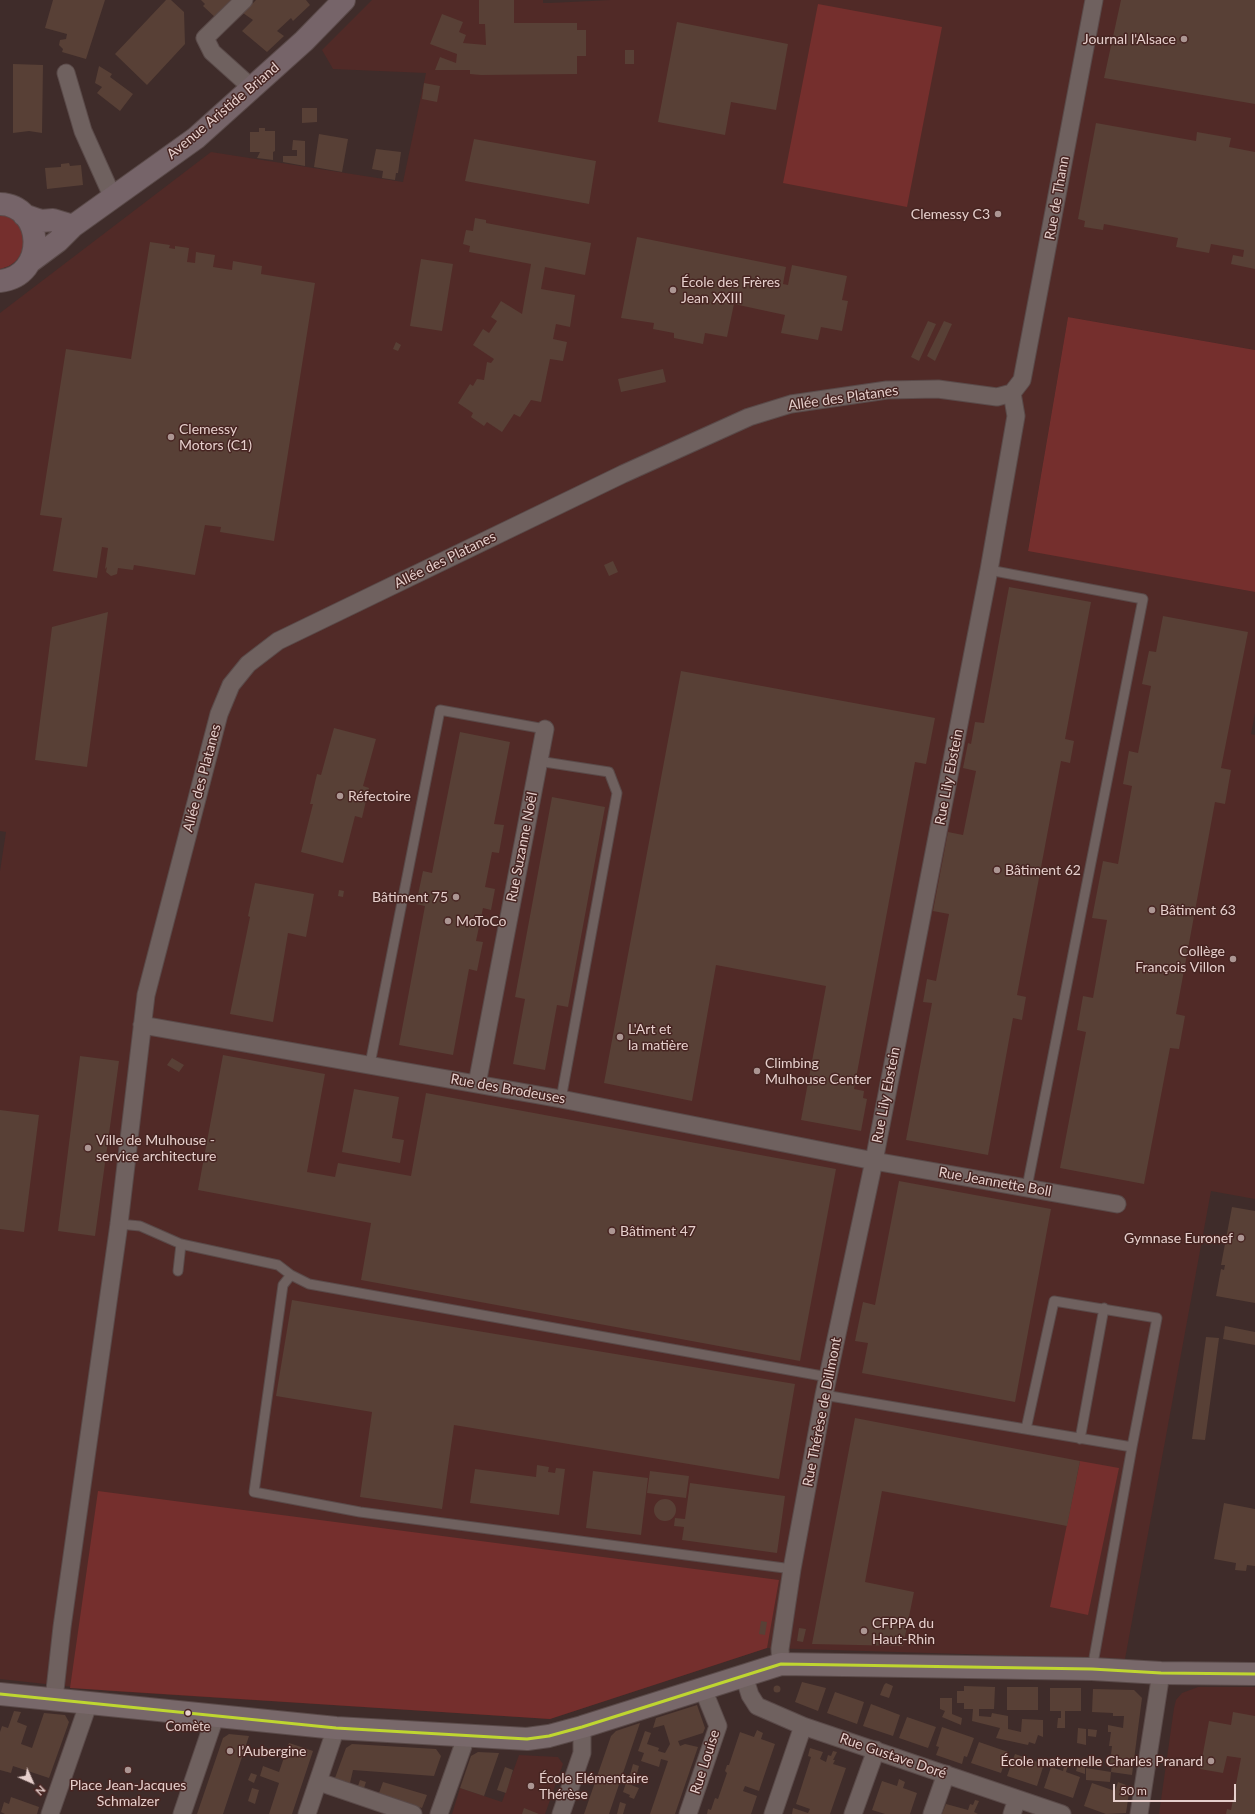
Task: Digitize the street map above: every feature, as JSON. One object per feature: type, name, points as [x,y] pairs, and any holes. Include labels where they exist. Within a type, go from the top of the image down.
[{"type":"main road","name":"Avenue Aristide Briand","points":[[0,281],[14,278],[24,270],[31,261],[58,241],[73,226],[196,138],[304,41],[344,0]]},
{"type":"main road","points":[[1,200],[24,215],[41,221],[53,220],[73,226]]},
{"type":"main road","points":[[24,215],[31,225],[35,237],[35,249],[31,261]]},
{"type":"street","points":[[244,0],[205,38],[212,52],[252,88]]},
{"type":"street","name":"Rue de Thann","points":[[1012,393],[1022,380],[1094,0]]},
{"type":"street","points":[[66,73],[83,131],[112,198]]},
{"type":"street","name":"Allée des Platanes","points":[[54,1699],[62,1626],[119,1224],[146,995],[219,714],[232,685],[248,664],[278,641],[623,474],[749,418],[791,404],[887,390],[938,390],[997,397],[1012,393]]},
{"type":"street","name":"Rue Lily Ebstein","points":[[874,1160],[989,570],[1016,416],[1012,393]]},
{"type":"street","name":"Rue Suzanne Noël","points":[[477,1084],[545,729]]},
{"type":"street","name":"Rue des Brodeuses","points":[[142,1025],[370,1064],[561,1099],[874,1160]]},
{"type":"street","name":"Rue Jeannette Boll","points":[[874,1160],[1117,1204]]},
{"type":"street","name":"Rue Thérèse de Dillmont","points":[[781,1664],[780,1649],[792,1569],[824,1395],[874,1160]]},
{"type":"street","points":[[0,1694],[89,1702],[215,1717],[336,1728],[527,1739],[549,1736],[582,1727],[781,1664],[1092,1669],[1161,1673],[1255,1674]]},
{"type":"street","points":[[1140,1814],[1161,1673]]},
{"type":"street","name":"Rue Gustave Doré","points":[[744,1676],[750,1695],[757,1706],[803,1726],[946,1774],[1014,1806],[1062,1814]]},
{"type":"street","name":"Rue Louise","points":[[688,1814],[718,1726],[703,1689]]},
{"type":"street","points":[[50,1814],[89,1702]]},
{"type":"street","points":[[182,1814],[215,1717]]},
{"type":"street","points":[[773,1814],[803,1726]]},
{"type":"street","points":[[561,1814],[582,1753],[582,1727]]},
{"type":"street","points":[[307,1814],[336,1728]]},
{"type":"street","points":[[439,1814],[463,1746],[463,1736]]},
{"type":"street","points":[[853,1814],[876,1750]]},
{"type":"street","points":[[932,1814],[946,1774]]},
{"type":"street","points":[[319,1782],[413,1814]]},
{"type":"lane","points":[[989,570],[1143,599],[1027,1187]]},
{"type":"lane","points":[[370,1064],[440,710],[545,729]]},
{"type":"lane","points":[[538,761],[610,772],[617,793],[561,1099]]},
{"type":"lane","points":[[119,1224],[140,1226],[181,1244],[278,1265],[291,1275],[309,1284],[828,1377]]},
{"type":"lane","points":[[178,1271],[181,1244]]},
{"type":"lane","points":[[291,1275],[283,1285],[254,1492],[360,1512],[792,1569]]},
{"type":"lane","points":[[1026,1430],[1054,1301],[1104,1308],[1157,1318],[1092,1669]]},
{"type":"lane","points":[[1080,1438],[1104,1308]]},
{"type":"lane","points":[[824,1395],[1132,1447]]},
{"type":"shaded area","points":[[372,0],[543,0],[543,3],[550,3],[611,0],[1255,0],[1255,350],[1068,317],[1028,550],[1255,592],[1255,713],[1251,734],[1255,735],[1255,1199],[1211,1191],[1125,1659],[767,1648],[550,1719],[109,1691],[0,1679],[0,871],[6,832],[0,831],[0,313],[211,152],[403,182],[426,73],[333,69],[322,50]]},
{"type":"shaded area","points":[[818,4],[942,27],[907,207],[783,183]]},
{"type":"shaded area","points":[[0,215],[16,220],[19,224],[26,244],[13,263],[0,269]]},
{"type":"shaded area","points":[[1068,317],[1255,350],[1255,592],[1028,551]]},
{"type":"shaded area","points":[[1080,1461],[1119,1468],[1088,1615],[1050,1607]]},
{"type":"shaded area","points":[[98,1491],[779,1580],[767,1648],[550,1719],[70,1688]]},
{"type":"shaded area","name":"École maternelle Charles Pranard","points":[[1198,1687],[1255,1687],[1255,1814],[1159,1814],[1176,1700],[1182,1693]]},
{"type":"shaded area","name":"École Elémentaire Thérèse","points":[[519,1755],[558,1757],[563,1764],[545,1814],[452,1814],[460,1788],[502,1802]]},
{"type":"building","points":[[53,0],[105,0],[86,59],[62,52],[63,49],[59,45],[60,40],[66,39],[67,34],[45,28]]},
{"type":"building","points":[[166,0],[171,0],[184,12],[185,44],[147,85],[115,54]]},
{"type":"building","points":[[201,0],[234,0],[217,19],[203,6],[205,4]]},
{"type":"building","points":[[256,0],[306,0],[310,5],[293,21],[291,18],[277,31],[284,36],[267,52],[242,31],[253,20],[243,13]]},
{"type":"building","points":[[479,0],[514,0],[514,23],[577,23],[577,30],[586,30],[586,56],[577,56],[577,74],[481,75],[470,74],[470,70],[435,70],[440,57],[456,63],[457,54],[430,44],[442,14],[463,22],[459,32],[466,35],[463,43],[486,45],[485,24],[479,24]]},
{"type":"building","name":"Journal l'Alsace","points":[[1121,0],[1255,0],[1255,104],[1104,78]]},
{"type":"building","points":[[677,22],[788,44],[776,110],[731,102],[725,135],[658,122]]},
{"type":"building","points":[[625,50],[634,50],[634,64],[625,64]]},
{"type":"building","points":[[13,64],[43,65],[42,133],[29,131],[13,133]]},
{"type":"building","points":[[99,66],[112,74],[110,77],[133,94],[120,111],[97,93],[102,87],[95,83]]},
{"type":"building","points":[[424,83],[440,86],[437,102],[422,99]]},
{"type":"building","points":[[302,108],[317,108],[317,122],[302,123]]},
{"type":"building","points":[[1096,123],[1196,141],[1197,132],[1231,138],[1229,147],[1255,152],[1255,269],[1231,264],[1233,255],[1243,257],[1244,250],[1211,244],[1209,253],[1176,247],[1178,238],[1104,224],[1103,230],[1084,227],[1085,221],[1078,219]]},
{"type":"building","points":[[259,128],[265,128],[265,131],[275,131],[275,151],[273,152],[273,160],[257,158],[260,152],[250,152],[250,132],[259,132]]},
{"type":"building","points":[[319,134],[348,139],[342,172],[314,167]]},
{"type":"building","points":[[474,139],[596,161],[589,204],[465,181]]},
{"type":"building","points":[[293,140],[305,141],[305,166],[283,162],[283,156],[297,156],[297,150],[292,150]]},
{"type":"building","points":[[376,149],[401,152],[398,173],[396,173],[395,180],[382,178],[383,171],[372,169]]},
{"type":"building","points":[[69,163],[70,166],[81,165],[83,185],[47,189],[45,168],[61,167],[61,164]]},
{"type":"building","points":[[475,218],[486,220],[486,223],[591,243],[585,275],[545,267],[541,289],[575,295],[570,327],[556,324],[553,339],[567,342],[563,361],[550,359],[541,402],[531,400],[520,417],[514,414],[502,432],[487,422],[484,426],[471,417],[473,413],[458,403],[470,384],[473,386],[477,379],[484,380],[487,362],[491,363],[494,359],[473,345],[483,329],[489,333],[497,321],[491,317],[501,301],[522,314],[531,264],[469,252],[470,246],[463,244],[466,230],[473,231]]},
{"type":"building","points":[[637,237],[786,267],[783,284],[788,285],[792,265],[847,276],[842,300],[848,301],[842,331],[821,327],[818,340],[781,333],[785,315],[734,304],[727,337],[705,333],[703,344],[674,338],[674,333],[653,329],[654,323],[621,318]]},
{"type":"building","name":"Clemessy Motors (C1)","points":[[150,242],[170,245],[169,248],[175,249],[175,246],[189,248],[187,262],[195,263],[196,252],[215,255],[213,267],[232,270],[233,261],[262,266],[261,274],[315,283],[274,541],[220,532],[221,527],[205,525],[195,575],[134,565],[133,570],[118,568],[117,574],[111,576],[106,572],[107,567],[105,569],[108,548],[102,547],[97,578],[53,571],[62,518],[40,515],[66,349],[131,359]]},
{"type":"building","points":[[421,259],[453,264],[442,331],[410,326]]},
{"type":"building","points":[[928,321],[936,324],[919,361],[911,357]]},
{"type":"building","points":[[944,321],[952,324],[935,361],[927,356]]},
{"type":"building","points":[[396,342],[401,345],[398,351],[393,349]]},
{"type":"building","points":[[663,369],[666,382],[621,392],[618,379]]},
{"type":"building","points":[[613,561],[618,572],[609,576],[604,565]]},
{"type":"building","name":"Bâtiment 62","points":[[1009,587],[1091,602],[1065,739],[1074,741],[1070,763],[1061,761],[1017,995],[1026,997],[1022,1020],[1013,1018],[988,1155],[906,1140],[932,1003],[923,1002],[927,979],[936,981],[949,914],[933,911],[948,832],[963,835],[976,771],[963,768],[968,743],[971,744],[975,722],[984,723]]},
{"type":"building","points":[[108,612],[87,767],[35,760],[52,627]]},
{"type":"building","name":"Bâtiment 63","points":[[1163,616],[1248,632],[1221,768],[1231,770],[1225,804],[1215,802],[1176,1014],[1185,1016],[1179,1049],[1170,1048],[1144,1184],[1060,1168],[1086,1032],[1077,1030],[1083,996],[1093,998],[1107,920],[1092,918],[1103,861],[1118,864],[1132,786],[1123,784],[1129,751],[1138,753],[1151,686],[1142,684],[1149,651],[1156,652]]},
{"type":"building","points":[[681,671],[935,718],[926,764],[915,762],[854,1089],[864,1091],[863,1098],[867,1099],[861,1131],[801,1120],[826,986],[716,965],[692,1101],[604,1083]]},
{"type":"building","name":"Réfectoire","points":[[334,728],[376,739],[363,786],[369,788],[362,818],[355,816],[343,863],[301,852],[313,804],[310,804],[317,774],[321,775]]},
{"type":"building","name":"Bâtiment 75","points":[[460,732],[510,742],[494,824],[504,825],[499,853],[492,852],[485,887],[495,889],[491,910],[483,908],[476,941],[483,942],[477,971],[469,969],[453,1055],[399,1045],[425,906],[416,904],[423,871],[432,873]]},
{"type":"building","points":[[552,797],[605,807],[568,1007],[557,1005],[545,1070],[513,1064],[525,999],[515,997]]},
{"type":"building","points":[[255,883],[314,894],[306,937],[288,933],[273,1022],[230,1014],[250,917],[248,916]]},
{"type":"building","points":[[339,890],[344,891],[343,897],[338,896]]},
{"type":"building","name":"Bâtiment 47","points":[[223,1055],[325,1074],[307,1172],[335,1177],[338,1163],[411,1176],[426,1093],[836,1169],[800,1361],[361,1280],[371,1223],[198,1190]]},
{"type":"building","name":"Ville de Mulhouse - service architecture","points":[[80,1056],[119,1061],[95,1236],[58,1231]]},
{"type":"building","points":[[172,1058],[184,1065],[179,1072],[167,1065]]},
{"type":"building","points":[[354,1089],[399,1097],[392,1138],[404,1140],[400,1163],[342,1152]]},
{"type":"building","points":[[0,1110],[39,1115],[24,1232],[0,1229]]},
{"type":"building","points":[[899,1181],[1051,1209],[1015,1402],[862,1373],[868,1343],[855,1341],[863,1302],[875,1305]]},
{"type":"building","points":[[1232,1207],[1255,1211],[1255,1303],[1216,1296],[1221,1269],[1224,1270],[1225,1265],[1221,1265]]},
{"type":"building","points":[[292,1300],[795,1384],[779,1479],[454,1425],[442,1509],[360,1497],[372,1412],[276,1396]]},
{"type":"building","points":[[1225,1326],[1255,1332],[1255,1345],[1223,1339]]},
{"type":"building","points":[[1206,1337],[1219,1338],[1205,1440],[1192,1439]]},
{"type":"building","points":[[855,1418],[1080,1461],[1067,1526],[882,1491],[865,1582],[914,1592],[903,1646],[812,1644]]},
{"type":"building","points":[[537,1465],[549,1467],[548,1472],[555,1473],[556,1468],[565,1469],[559,1515],[470,1503],[475,1469],[536,1477]]},
{"type":"building","points":[[593,1471],[648,1478],[641,1535],[586,1528]]},
{"type":"building","points":[[650,1471],[689,1476],[686,1498],[647,1493]]},
{"type":"building","points":[[690,1483],[785,1496],[777,1553],[682,1540],[684,1527],[674,1526],[675,1518],[685,1519]]},
{"type":"building","points":[[665,1499],[673,1502],[676,1510],[673,1518],[665,1521],[657,1518],[654,1510],[657,1502]]},
{"type":"building","points":[[1224,1503],[1255,1509],[1255,1566],[1247,1565],[1246,1571],[1235,1570],[1236,1563],[1214,1559]]},
{"type":"building","points":[[761,1621],[767,1622],[765,1635],[759,1634]]},
{"type":"building","points":[[799,1628],[806,1629],[803,1642],[797,1641]]},
{"type":"building","points":[[802,1682],[826,1688],[818,1711],[795,1702]]},
{"type":"building","points":[[886,1683],[893,1686],[889,1698],[880,1695]]},
{"type":"building","points":[[777,1686],[780,1689],[777,1692],[774,1689]]},
{"type":"building","points":[[964,1686],[995,1687],[994,1709],[979,1709],[979,1716],[991,1717],[992,1713],[1008,1716],[1008,1729],[1021,1732],[1022,1719],[1043,1720],[1043,1737],[1038,1735],[1035,1744],[1029,1742],[1028,1745],[996,1738],[1000,1728],[972,1721],[973,1709],[964,1709],[964,1703],[957,1703],[957,1691],[964,1691]]},
{"type":"building","points":[[1007,1687],[1038,1687],[1038,1710],[1007,1710]]},
{"type":"building","points":[[1050,1688],[1081,1688],[1081,1711],[1065,1711],[1065,1728],[1057,1728],[1058,1718],[1061,1718],[1061,1711],[1050,1711]]},
{"type":"building","points":[[1093,1689],[1134,1690],[1142,1698],[1132,1775],[1111,1772],[1112,1763],[1110,1763],[1112,1746],[1109,1746],[1111,1732],[1108,1732],[1108,1725],[1123,1728],[1124,1716],[1113,1716],[1113,1713],[1092,1712]]},
{"type":"building","points":[[835,1692],[864,1702],[857,1724],[827,1713]]},
{"type":"building","points":[[940,1698],[952,1698],[952,1714],[962,1718],[961,1725],[942,1717],[945,1711],[940,1709]]},
{"type":"building","points":[[871,1704],[900,1715],[893,1736],[863,1726]]},
{"type":"building","points":[[697,1705],[705,1728],[703,1733],[678,1741],[680,1746],[685,1744],[698,1747],[675,1814],[650,1814],[668,1761],[661,1759],[659,1767],[641,1761],[644,1753],[638,1751],[645,1731],[651,1733],[647,1744],[659,1748],[658,1751],[665,1753],[670,1744],[664,1725],[653,1728],[656,1718]]},
{"type":"building","points":[[14,1711],[21,1712],[17,1722],[27,1726],[21,1744],[32,1748],[44,1713],[65,1715],[69,1722],[49,1778],[13,1766],[11,1773],[0,1770],[0,1732],[2,1726],[8,1728]]},
{"type":"building","points":[[1233,1712],[1255,1716],[1255,1814],[1226,1814],[1227,1809],[1231,1810],[1241,1758],[1227,1756],[1223,1773],[1200,1769],[1209,1721],[1231,1725]]},
{"type":"building","points":[[907,1717],[936,1727],[928,1748],[899,1738]]},
{"type":"building","points":[[640,1723],[609,1814],[584,1814],[611,1736],[616,1731]]},
{"type":"building","points":[[942,1727],[974,1738],[967,1757],[964,1756],[962,1764],[936,1755],[939,1747],[936,1746]]},
{"type":"building","points":[[1078,1728],[1086,1729],[1086,1745],[1077,1743]]},
{"type":"building","points":[[1088,1729],[1097,1730],[1096,1737],[1088,1736]]},
{"type":"building","points":[[757,1730],[763,1733],[761,1739],[775,1744],[759,1791],[745,1786],[743,1791],[757,1796],[751,1814],[707,1814],[708,1809],[711,1810],[715,1798],[718,1799],[727,1773],[725,1771],[727,1765],[729,1765],[740,1732],[754,1737]]},
{"type":"building","points":[[229,1734],[249,1736],[223,1814],[197,1814],[223,1738]]},
{"type":"building","points":[[979,1742],[1008,1752],[1001,1773],[971,1763]]},
{"type":"building","points":[[289,1743],[313,1751],[292,1814],[269,1814],[279,1783],[260,1776],[263,1766],[279,1772]]},
{"type":"building","points":[[352,1744],[436,1749],[441,1756],[434,1776],[353,1770],[350,1783],[335,1778],[346,1748]]},
{"type":"building","points":[[810,1748],[823,1752],[820,1759],[826,1762],[828,1755],[831,1756],[833,1751],[837,1752],[833,1760],[835,1760],[833,1764],[846,1768],[830,1814],[792,1814],[793,1808],[808,1813],[810,1809],[796,1804],[811,1757],[808,1756]]},
{"type":"building","points":[[478,1752],[499,1753],[484,1796],[460,1788],[471,1756]]},
{"type":"building","points":[[1015,1754],[1044,1764],[1037,1786],[1007,1776]]},
{"type":"building","points":[[1079,1759],[1085,1761],[1085,1774],[1076,1771]]},
{"type":"building","points":[[1065,1763],[1068,1765],[1066,1772],[1080,1777],[1073,1798],[1044,1788],[1051,1767],[1063,1771]]},
{"type":"building","points":[[633,1764],[639,1766],[636,1777],[630,1775]]},
{"type":"building","points":[[505,1767],[513,1770],[506,1793],[497,1790]]},
{"type":"building","points":[[1086,1768],[1111,1772],[1110,1782],[1086,1780]]},
{"type":"building","points":[[251,1773],[257,1775],[254,1783],[248,1780]]},
{"type":"building","points":[[899,1779],[905,1782],[903,1788],[917,1793],[910,1814],[885,1814],[872,1810],[882,1781],[897,1786]]},
{"type":"building","points":[[360,1780],[366,1782],[364,1788],[358,1786]]},
{"type":"building","points":[[383,1782],[427,1795],[422,1808],[379,1793]]},
{"type":"building","points":[[1118,1782],[1126,1785],[1123,1791],[1129,1793],[1126,1813],[1106,1814],[1084,1806],[1092,1783],[1115,1791]]},
{"type":"building","points":[[626,1783],[639,1788],[634,1799],[629,1797],[630,1795],[623,1792]]},
{"type":"building","points":[[252,1788],[259,1790],[255,1804],[248,1801]]},
{"type":"building","points":[[11,1797],[39,1807],[37,1814],[5,1814],[1,1812],[4,1802],[9,1804]]},
{"type":"building","points":[[975,1800],[979,1801],[974,1812],[978,1814],[942,1814],[946,1804],[968,1810],[970,1804],[973,1805]]},
{"type":"building","points":[[620,1802],[626,1804],[623,1814],[617,1814]]},
{"type":"building","points":[[524,1808],[539,1814],[522,1814]]},
{"type":"transit line","points":[[0,1694],[336,1728],[527,1739],[549,1736],[582,1727],[781,1664],[1092,1669],[1161,1673],[1255,1674]]},
{"type":"place","name":"Journal l'Alsace","points":[[1184,39]]},
{"type":"place","name":"Clemessy C3","points":[[998,214]]},
{"type":"place","name":"École des Frères Jean XXIII","points":[[673,290]]},
{"type":"place","name":"Clemessy Motors (C1)","points":[[171,437]]},
{"type":"place","name":"Réfectoire","points":[[340,796]]},
{"type":"place","name":"Bâtiment 62","points":[[997,870]]},
{"type":"place","name":"Bâtiment 75","points":[[456,897]]},
{"type":"place","name":"Bâtiment 63","points":[[1152,910]]},
{"type":"place","name":"MoToCo","points":[[448,921]]},
{"type":"place","name":"Collège François Villon","points":[[1233,959]]},
{"type":"place","name":"L'Art et la matière","points":[[620,1037]]},
{"type":"place","name":"Climbing Mulhouse Center","points":[[757,1071]]},
{"type":"place","name":"Ville de Mulhouse - service architecture","points":[[88,1148]]},
{"type":"place","name":"Bâtiment 47","points":[[612,1231]]},
{"type":"place","name":"Gymnase Euronef","points":[[1241,1238]]},
{"type":"place","name":"CFPPA du Haut-Rhin","points":[[864,1631]]},
{"type":"place","name":"Comète","points":[[188,1713]]},
{"type":"place","name":"l’Aubergine","points":[[230,1751]]},
{"type":"place","name":"École maternelle Charles Pranard","points":[[1211,1761]]},
{"type":"place","name":"Place Jean-Jacques Schmalzer","points":[[128,1770]]},
{"type":"place","name":"École Elémentaire Thérèse","points":[[531,1786]]}]
